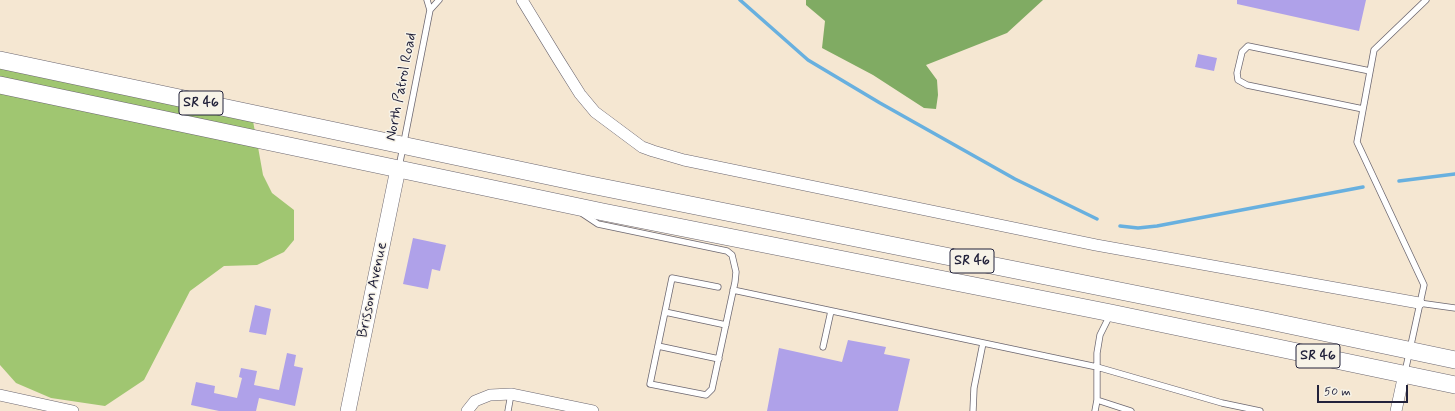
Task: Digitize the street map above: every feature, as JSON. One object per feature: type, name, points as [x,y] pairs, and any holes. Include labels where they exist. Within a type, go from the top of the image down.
[{"type":"main road","name":"SR 46","points":[[0,60],[403,145],[1455,360]]},
{"type":"main road","name":"SR 46","points":[[0,85],[571,205],[1111,313],[1455,385]]},
{"type":"street","points":[[522,0],[562,65],[595,112],[642,147],[653,151],[699,163],[1096,245],[1419,303]]},
{"type":"street","name":"Brisson Avenue","points":[[348,411],[398,169]]},
{"type":"street","points":[[1396,411],[1404,374]]},
{"type":"street","points":[[467,411],[475,401],[490,395],[511,394],[593,411]]},
{"type":"street","points":[[0,395],[73,411]]},
{"type":"lane","name":"North Patrol Road","points":[[398,169],[430,10],[427,0]]},
{"type":"lane","points":[[430,10],[440,0]]},
{"type":"lane","points":[[1404,374],[1424,285],[1357,142],[1374,50],[1426,0]]},
{"type":"lane","points":[[1363,109],[1247,85],[1238,80],[1237,73],[1242,52],[1248,46],[1370,71]]},
{"type":"lane","points":[[571,205],[598,224],[727,251],[732,255],[736,272],[712,389],[706,395],[650,384],[672,278],[718,287]]},
{"type":"lane","points":[[733,290],[1097,367],[1222,403],[1260,411]]},
{"type":"lane","points":[[1419,303],[1455,308]]},
{"type":"lane","points":[[823,348],[831,311]]},
{"type":"lane","points":[[665,312],[726,324]]},
{"type":"lane","points":[[1095,411],[1097,400],[1097,367],[1100,335],[1111,313]]},
{"type":"lane","points":[[973,411],[974,388],[983,343]]},
{"type":"lane","points":[[658,346],[718,359]]},
{"type":"lane","points":[[508,411],[511,394]]},
{"type":"lane","points":[[1097,400],[1131,411]]},
{"type":"green space","points":[[806,0],[1043,0],[1007,33],[926,65],[937,80],[938,95],[936,109],[924,108],[873,75],[822,48],[825,21],[806,5]]},
{"type":"green space","points":[[0,67],[253,121],[255,132],[0,78]]},
{"type":"green space","points":[[0,92],[258,147],[263,175],[272,193],[294,210],[294,240],[284,252],[257,265],[224,266],[190,291],[144,380],[105,406],[51,398],[16,383],[0,365]]},
{"type":"building","points":[[1237,0],[1366,0],[1359,31],[1237,4]]},
{"type":"building","points":[[1198,54],[1217,58],[1214,71],[1195,67]]},
{"type":"building","points":[[413,238],[446,245],[440,271],[432,269],[428,289],[403,284]]},
{"type":"building","points":[[255,305],[271,309],[266,335],[249,332]]},
{"type":"building","points":[[848,340],[886,347],[884,354],[910,359],[898,411],[767,411],[779,348],[842,362]]},
{"type":"building","points":[[287,353],[296,355],[294,366],[303,368],[295,406],[259,398],[256,411],[219,411],[191,405],[196,382],[215,386],[214,393],[237,398],[242,378],[239,377],[241,368],[257,371],[254,385],[279,390]]},
{"type":"waterway","points":[[740,0],[808,60],[880,103],[1015,179],[1097,219]]},
{"type":"waterway","points":[[1399,181],[1455,174]]},
{"type":"waterway","points":[[1120,226],[1138,228],[1157,226],[1363,187]]}]
